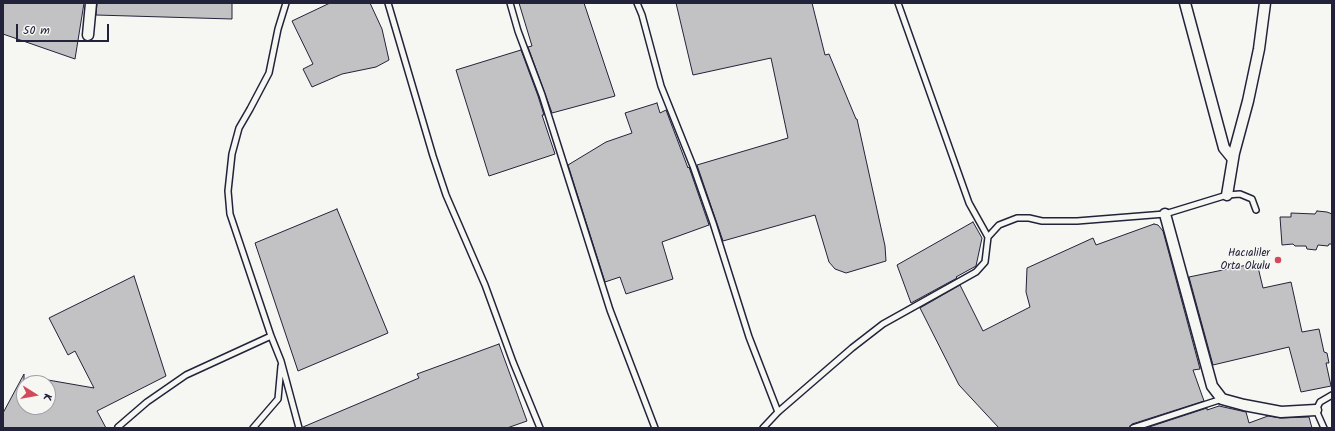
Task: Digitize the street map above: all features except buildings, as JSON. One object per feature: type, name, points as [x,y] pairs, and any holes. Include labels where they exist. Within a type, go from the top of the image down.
[{"type":"street","points":[[88,35],[91,3]]},
{"type":"street","points":[[1185,3],[1224,148],[1233,158]]},
{"type":"street","points":[[1227,195],[1233,158],[1256,64],[1265,3]]},
{"type":"street","points":[[1165,214],[1212,386],[1222,399],[1281,412],[1316,410]]},
{"type":"lane","points":[[286,3],[278,29],[269,73],[239,128],[232,154],[228,191],[230,214],[271,336],[281,361],[299,428]]},
{"type":"lane","points":[[388,3],[446,195],[485,284],[512,362],[540,428]]},
{"type":"lane","points":[[510,3],[518,32],[542,95],[610,310],[656,428]]},
{"type":"lane","points":[[637,3],[642,15],[661,86],[693,166],[713,223],[749,337],[778,412]]},
{"type":"lane","points":[[898,3],[969,203],[988,238]]},
{"type":"lane","points":[[763,428],[778,412],[852,348],[883,324],[976,272],[985,262],[988,238],[999,225],[1017,218],[1029,218],[1042,221],[1165,214],[1227,195],[1240,194],[1252,199],[1256,210]]},
{"type":"lane","points":[[118,427],[147,402],[186,375],[271,336]]},
{"type":"lane","points":[[253,428],[278,399],[281,361]]},
{"type":"lane","points":[[1324,428],[1316,410],[1320,402],[1332,394]]},
{"type":"lane","points":[[1133,428],[1222,399]]},
{"type":"place","name":"Hacıaliler Orta Okulu","points":[[1278,260]]}]
